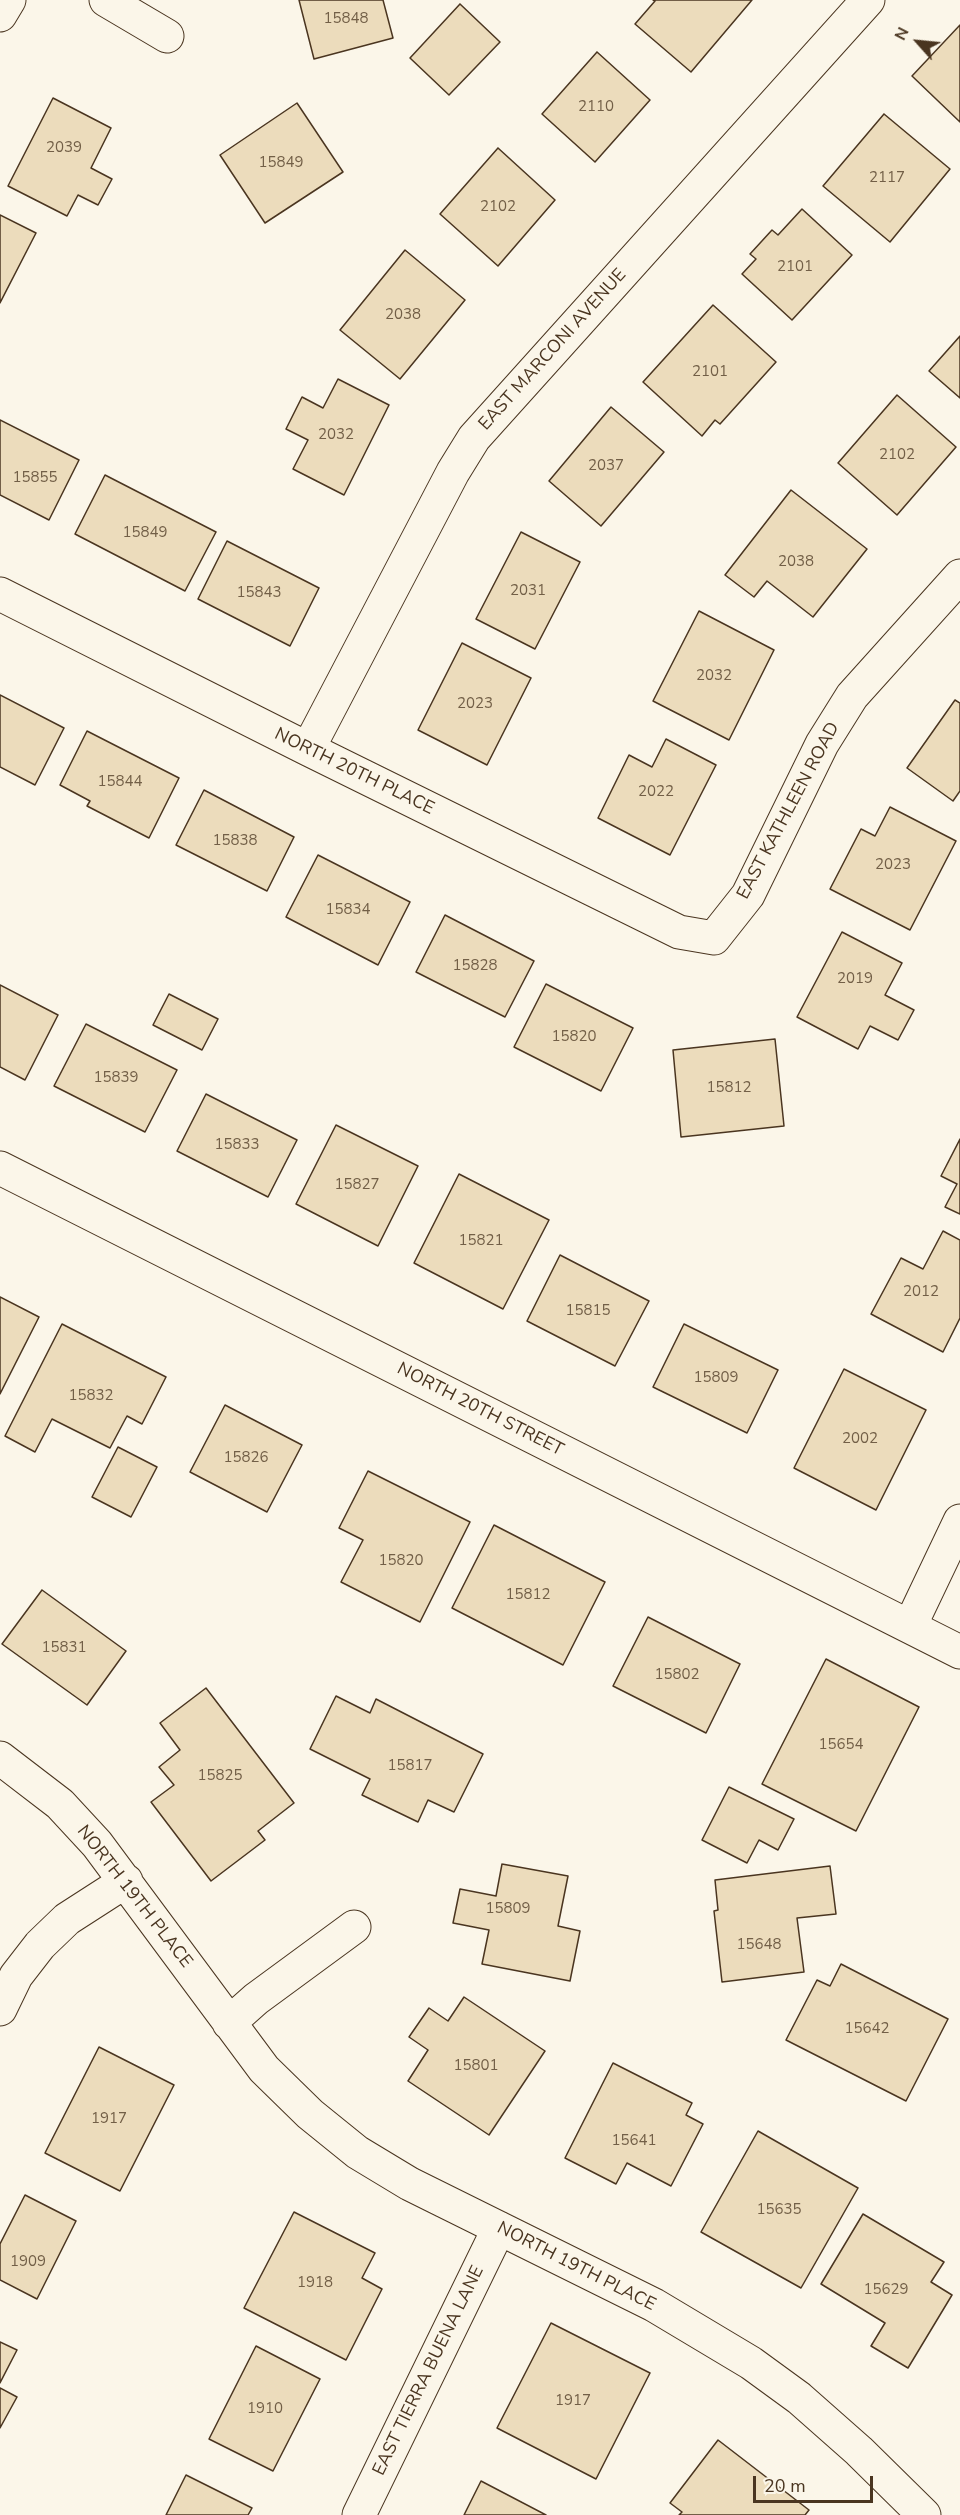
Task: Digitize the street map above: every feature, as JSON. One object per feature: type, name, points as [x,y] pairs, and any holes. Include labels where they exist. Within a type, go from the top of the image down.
[{"type":"street","points":[[0,15],[9,0]]},
{"type":"street","points":[[106,0],[167,36]]},
{"type":"street","name":"EAST MARCONI AVENUE","points":[[308,750],[431,513],[474,438],[868,0]]},
{"type":"street","name":"EAST KATHLEEN ROAD","points":[[714,938],[748,895],[822,744],[852,696],[960,576]]},
{"type":"street","name":"NORTH 20TH PLACE","points":[[0,594],[308,750],[679,932],[714,938]]},
{"type":"street","name":"NORTH 20TH STREET","points":[[0,1167],[960,1652]]},
{"type":"street","points":[[910,1626],[960,1521]]},
{"type":"street","name":"NORTH 19TH PLACE","points":[[0,1758],[60,1804],[97,1844],[264,2068],[310,2114],[357,2152],[410,2184],[654,2305],[751,2363],[799,2398],[859,2451],[924,2515]]},
{"type":"street","points":[[0,2010],[16,1976],[40,1945],[67,1919],[126,1881]]},
{"type":"street","points":[[229,2023],[256,1999],[354,1927]]},
{"type":"street","name":"EAST TIERRA BUENA LANE","points":[[359,2515],[499,2228]]},
{"type":"building","points":[[299,0],[383,0],[393,38],[314,59]]},
{"type":"building","points":[[653,0],[752,0],[691,72],[635,24],[655,1]]},
{"type":"building","points":[[460,4],[500,42],[449,95],[410,58]]},
{"type":"building","points":[[960,25],[960,122],[912,76]]},
{"type":"building","points":[[597,52],[650,100],[595,162],[542,114]]},
{"type":"building","points":[[53,98],[111,128],[91,168],[112,179],[98,205],[78,195],[67,216],[8,186]]},
{"type":"building","points":[[297,103],[343,172],[265,223],[220,155]]},
{"type":"building","points":[[884,114],[950,169],[890,242],[823,186]]},
{"type":"building","points":[[498,148],[555,200],[498,266],[440,214]]},
{"type":"building","points":[[802,209],[852,255],[792,320],[742,274],[756,259],[750,254],[772,230],[778,235]]},
{"type":"building","points":[[0,215],[36,233],[0,303]]},
{"type":"building","points":[[405,250],[465,300],[400,379],[340,330]]},
{"type":"building","points":[[713,305],[776,362],[720,424],[715,420],[702,436],[643,382]]},
{"type":"building","points":[[960,336],[960,398],[929,371]]},
{"type":"building","points":[[338,379],[389,405],[344,495],[293,469],[308,440],[286,429],[302,397],[323,408]]},
{"type":"building","points":[[897,395],[956,447],[897,515],[838,463]]},
{"type":"building","points":[[611,407],[664,452],[601,526],[549,481]]},
{"type":"building","points":[[0,420],[79,460],[49,520],[0,495]]},
{"type":"building","points":[[105,475],[216,532],[185,591],[75,534]]},
{"type":"building","points":[[791,490],[867,549],[813,617],[767,581],[754,597],[725,575]]},
{"type":"building","points":[[521,532],[580,562],[535,649],[476,619]]},
{"type":"building","points":[[227,541],[319,588],[290,646],[198,599]]},
{"type":"building","points":[[699,611],[774,650],[729,740],[653,701]]},
{"type":"building","points":[[462,643],[531,678],[487,765],[418,730]]},
{"type":"building","points":[[0,695],[64,728],[35,785],[0,767]]},
{"type":"building","points":[[955,700],[960,703],[960,791],[953,801],[907,768]]},
{"type":"building","points":[[87,731],[179,778],[149,838],[87,806],[90,801],[60,785]]},
{"type":"building","points":[[666,739],[716,765],[670,855],[598,818],[629,755],[652,767]]},
{"type":"building","points":[[204,790],[294,837],[267,891],[176,845]]},
{"type":"building","points":[[890,807],[956,841],[910,930],[830,889],[861,829],[875,836]]},
{"type":"building","points":[[318,855],[410,902],[378,965],[286,917]]},
{"type":"building","points":[[445,915],[534,961],[505,1017],[416,972]]},
{"type":"building","points":[[842,932],[902,963],[885,995],[914,1010],[898,1040],[870,1026],[858,1049],[797,1017]]},
{"type":"building","points":[[546,984],[633,1028],[601,1091],[514,1047]]},
{"type":"building","points":[[0,985],[58,1015],[25,1080],[0,1067]]},
{"type":"building","points":[[169,994],[218,1019],[202,1050],[153,1025]]},
{"type":"building","points":[[86,1024],[177,1070],[145,1132],[54,1086]]},
{"type":"building","points":[[775,1039],[784,1126],[681,1137],[673,1050]]},
{"type":"building","points":[[206,1094],[297,1140],[268,1197],[177,1151]]},
{"type":"building","points":[[336,1125],[418,1166],[378,1246],[296,1204]]},
{"type":"building","points":[[960,1139],[960,1214],[945,1207],[957,1184],[941,1176]]},
{"type":"building","points":[[459,1174],[549,1220],[503,1309],[414,1263]]},
{"type":"building","points":[[943,1231],[960,1240],[960,1318],[943,1352],[871,1314],[901,1258],[923,1269]]},
{"type":"building","points":[[560,1255],[649,1301],[615,1366],[527,1321]]},
{"type":"building","points":[[0,1297],[39,1317],[0,1394]]},
{"type":"building","points":[[62,1324],[166,1377],[142,1424],[127,1416],[110,1448],[52,1419],[35,1452],[5,1436]]},
{"type":"building","points":[[684,1324],[778,1370],[747,1433],[653,1387]]},
{"type":"building","points":[[844,1369],[926,1410],[876,1510],[794,1468]]},
{"type":"building","points":[[225,1405],[302,1445],[267,1512],[190,1472]]},
{"type":"building","points":[[118,1447],[157,1467],[131,1517],[92,1497]]},
{"type":"building","points":[[368,1471],[470,1522],[420,1622],[341,1582],[363,1540],[339,1528]]},
{"type":"building","points":[[494,1525],[605,1582],[563,1665],[452,1608]]},
{"type":"building","points":[[42,1590],[126,1651],[87,1705],[2,1644]]},
{"type":"building","points":[[648,1617],[740,1664],[706,1733],[613,1686]]},
{"type":"building","points":[[826,1659],[919,1707],[856,1831],[762,1784]]},
{"type":"building","points":[[206,1688],[294,1803],[258,1831],[265,1840],[211,1881],[151,1802],[174,1785],[159,1767],[180,1750],[160,1723]]},
{"type":"building","points":[[336,1696],[370,1713],[376,1699],[483,1754],[454,1812],[428,1800],[418,1822],[362,1795],[370,1779],[310,1749]]},
{"type":"building","points":[[729,1787],[794,1819],[778,1850],[759,1840],[747,1863],[702,1840]]},
{"type":"building","points":[[502,1864],[568,1876],[558,1926],[580,1931],[570,1981],[482,1964],[489,1930],[453,1923],[460,1889],[496,1896]]},
{"type":"building","points":[[830,1866],[836,1914],[797,1918],[804,1972],[722,1982],[714,1911],[718,1910],[715,1880]]},
{"type":"building","points":[[841,1964],[948,2019],[906,2101],[786,2040],[817,1980],[830,1986]]},
{"type":"building","points":[[464,1997],[545,2051],[489,2135],[408,2081],[428,2050],[409,2037],[429,2008],[448,2021]]},
{"type":"building","points":[[99,2047],[174,2085],[120,2191],[45,2153]]},
{"type":"building","points":[[613,2063],[692,2103],[686,2115],[703,2124],[671,2186],[627,2163],[616,2184],[565,2158]]},
{"type":"building","points":[[758,2131],[858,2188],[801,2288],[701,2232]]},
{"type":"building","points":[[25,2195],[76,2221],[37,2299],[0,2280],[0,2244]]},
{"type":"building","points":[[294,2212],[375,2253],[362,2278],[382,2289],[346,2360],[244,2308]]},
{"type":"building","points":[[863,2214],[944,2262],[931,2282],[952,2295],[908,2368],[871,2346],[885,2323],[821,2284]]},
{"type":"building","points":[[551,2323],[650,2373],[596,2479],[497,2428]]},
{"type":"building","points":[[0,2342],[17,2350],[0,2383]]},
{"type":"building","points":[[256,2346],[320,2379],[273,2471],[209,2439]]},
{"type":"building","points":[[0,2388],[17,2397],[0,2428]]},
{"type":"building","points":[[718,2440],[809,2510],[805,2515],[679,2515],[682,2512],[670,2503]]},
{"type":"building","points":[[186,2475],[252,2508],[248,2515],[166,2515]]},
{"type":"building","points":[[481,2481],[546,2515],[464,2515]]}]
